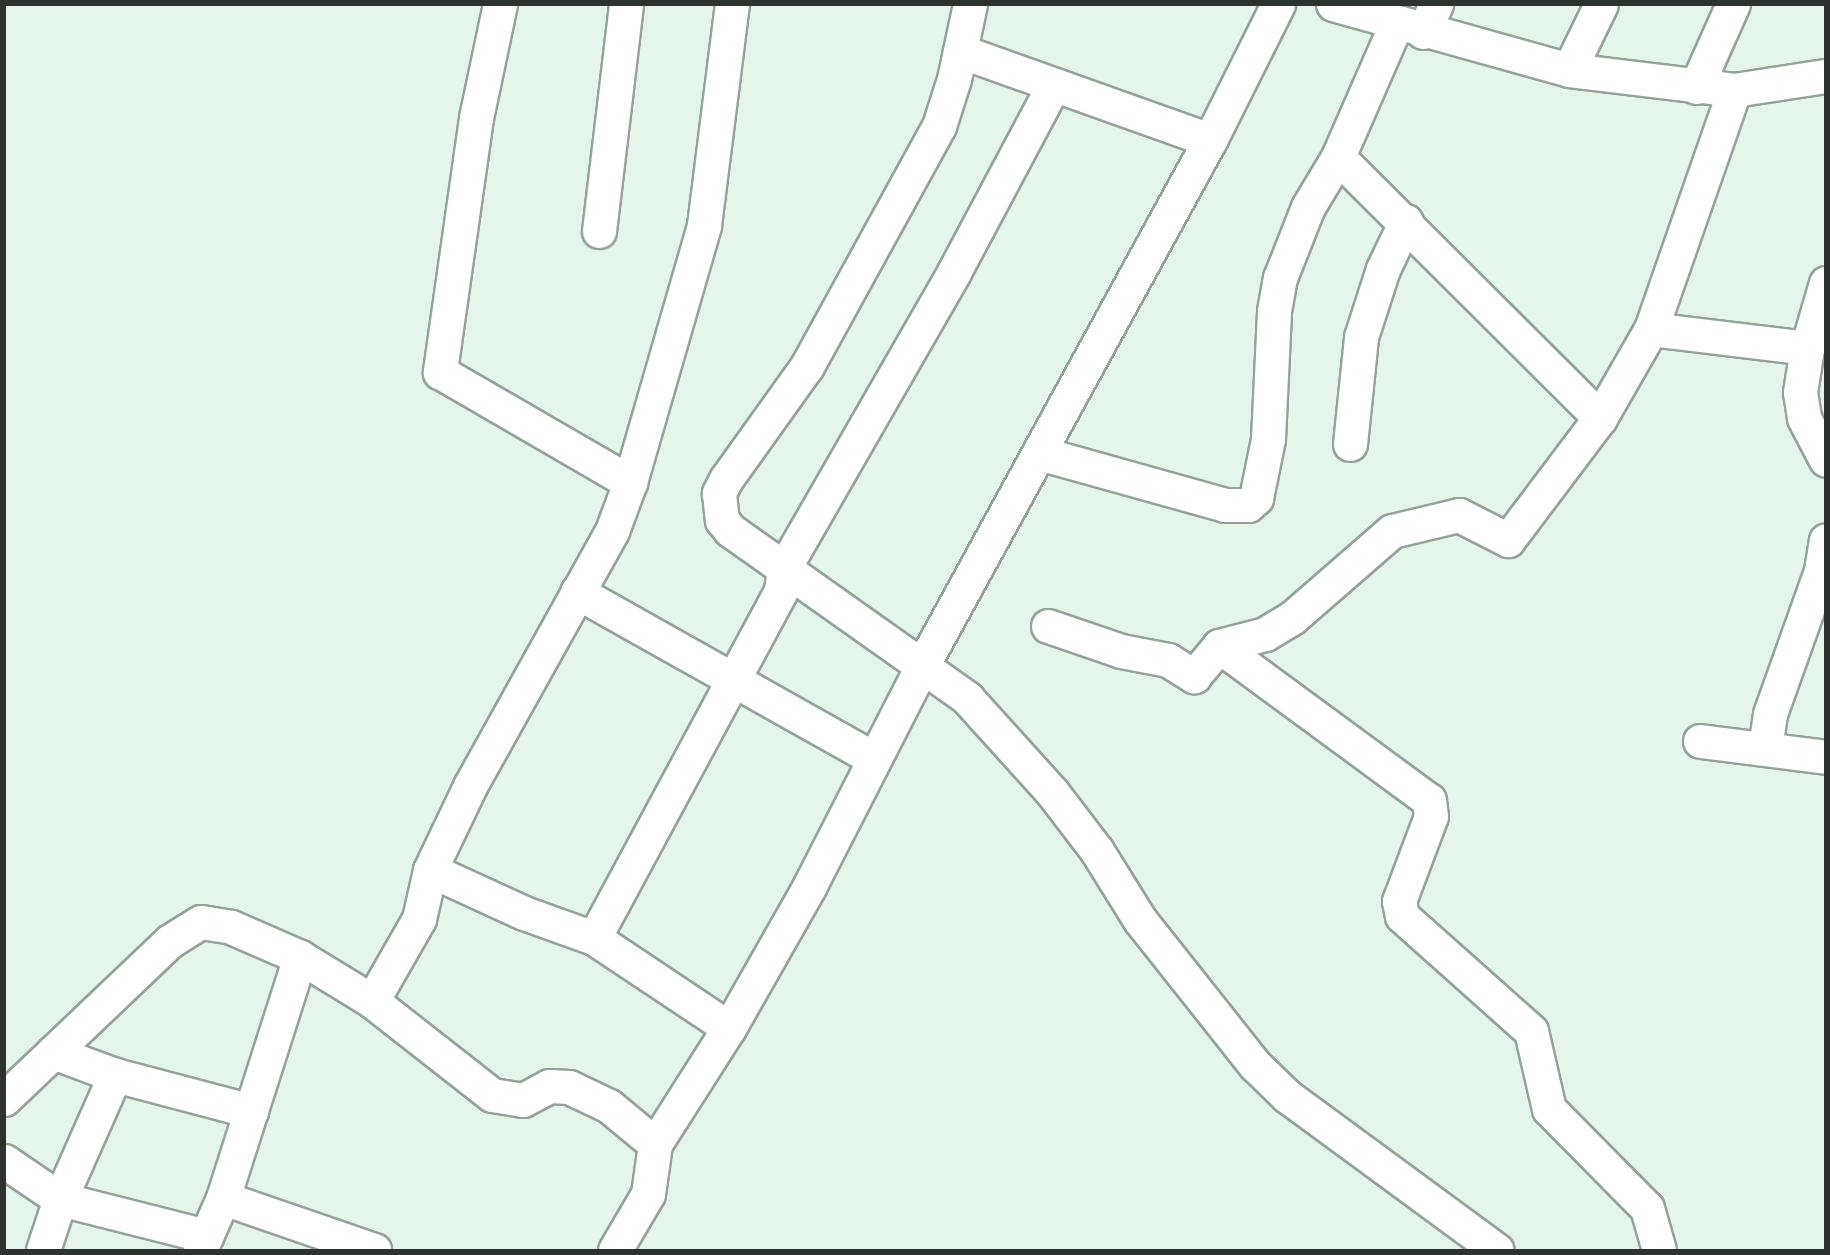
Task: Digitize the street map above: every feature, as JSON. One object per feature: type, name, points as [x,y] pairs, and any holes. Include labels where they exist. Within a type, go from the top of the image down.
[{"type":"street","points":[[500,4],[476,118],[440,372],[630,482]]},
{"type":"street","points":[[599,231],[626,4]]},
{"type":"street","points":[[372,1001],[419,919],[430,870],[470,786],[612,531],[630,482],[704,225],[732,4]]},
{"type":"street","points":[[970,4],[960,51],[939,126],[807,366],[719,493],[718,507],[730,530],[922,666],[983,714],[1052,792],[1168,958],[1255,1065],[1287,1096],[1497,1251]]},
{"type":"street","points":[[615,1251],[648,1194],[655,1144],[729,1028],[809,887],[922,666],[1210,140],[1278,4]]},
{"type":"street","points":[[1333,4],[1418,20],[1569,70],[1734,90],[1826,76]]},
{"type":"street","points":[[1569,70],[1601,4]]},
{"type":"street","points":[[1696,87],[1733,4]]},
{"type":"street","points":[[1039,453],[1225,505],[1248,505],[1256,498],[1268,439],[1274,311],[1280,278],[1308,207],[1418,20]]},
{"type":"street","points":[[960,51],[1053,86],[1135,110],[1210,140]]},
{"type":"street","points":[[594,938],[781,590],[784,568],[954,272],[1053,86]]},
{"type":"street","points":[[1048,626],[1121,651],[1168,660],[1194,676],[1219,646],[1278,627],[1317,599],[1378,540],[1404,526],[1459,514],[1508,540],[1600,418],[1651,328],[1734,90]]},
{"type":"street","points":[[1338,157],[1406,221],[1600,418]]},
{"type":"street","points":[[1350,444],[1361,337],[1383,269],[1406,221]]},
{"type":"street","points":[[1826,283],[1807,348],[1800,392],[1804,418],[1826,459]]},
{"type":"street","points":[[1651,328],[1807,348]]},
{"type":"street","points":[[1765,749],[1770,714],[1821,571],[1826,540]]},
{"type":"street","points":[[577,592],[874,759]]},
{"type":"street","points":[[1219,646],[1429,800],[1431,816],[1399,901],[1402,916],[1531,1031],[1550,1110],[1647,1208],[1659,1251]]},
{"type":"street","points":[[1700,741],[1826,757]]},
{"type":"street","points":[[430,870],[524,913],[594,938],[729,1028]]},
{"type":"street","points":[[4,1099],[170,941],[201,922],[231,927],[300,957],[372,1001],[492,1095],[522,1100],[549,1086],[568,1087],[609,1106],[655,1144]]},
{"type":"street","points":[[4,1161],[60,1199],[203,1243],[223,1198],[300,957]]},
{"type":"street","points":[[53,1052],[115,1075],[252,1111]]},
{"type":"street","points":[[43,1251],[60,1199],[115,1075]]},
{"type":"street","points":[[223,1198],[374,1251]]}]
